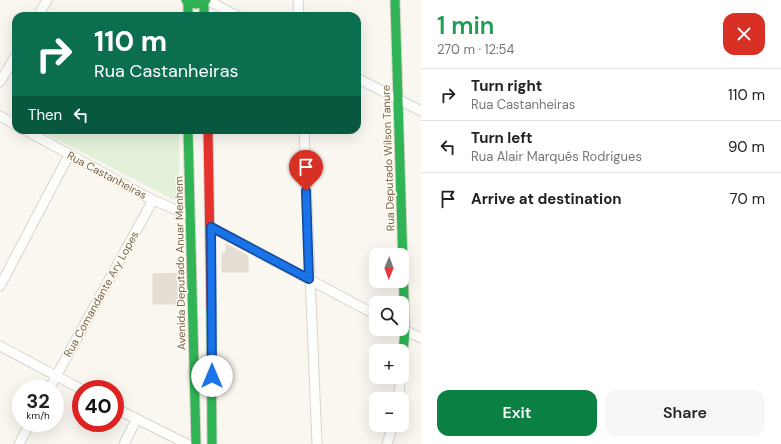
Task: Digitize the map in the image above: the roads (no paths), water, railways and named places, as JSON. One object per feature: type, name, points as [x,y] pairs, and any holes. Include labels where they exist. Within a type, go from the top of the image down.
[{"type":"street","points":[[40,12],[47,0]]},
{"type":"street","points":[[298,0],[299,12]]},
{"type":"street","name":"Rua Deputado Wilson Tanure","points":[[395,0],[403,296]]},
{"type":"street","points":[[188,12],[187,1],[196,4],[205,1],[228,12]]},
{"type":"street","points":[[204,12],[205,1]]},
{"type":"street","points":[[0,82],[12,62]]},
{"type":"street","points":[[361,80],[421,111]]},
{"type":"street","points":[[0,116],[12,123]]},
{"type":"street","name":"Rua Castanheiras","points":[[32,134],[153,200],[191,216]]},
{"type":"street","name":"Avenida Deputado Anuar Menhem","points":[[188,134],[196,444]]},
{"type":"street","points":[[208,134],[211,227],[212,444]]},
{"type":"street","points":[[304,134],[317,444]]},
{"type":"street","points":[[0,286],[69,155]]},
{"type":"street","name":"Rua Comandante Ary Lopes","points":[[53,380],[153,200]]},
{"type":"street","points":[[211,227],[369,311]]},
{"type":"street","points":[[409,332],[421,338]]},
{"type":"street","points":[[0,346],[72,384]]},
{"type":"street","points":[[124,413],[187,444]]},
{"type":"street","points":[[124,444],[136,420]]},
{"type":"street","points":[[19,444],[25,432]]},
{"type":"street","points":[[387,444],[391,432]]}]
